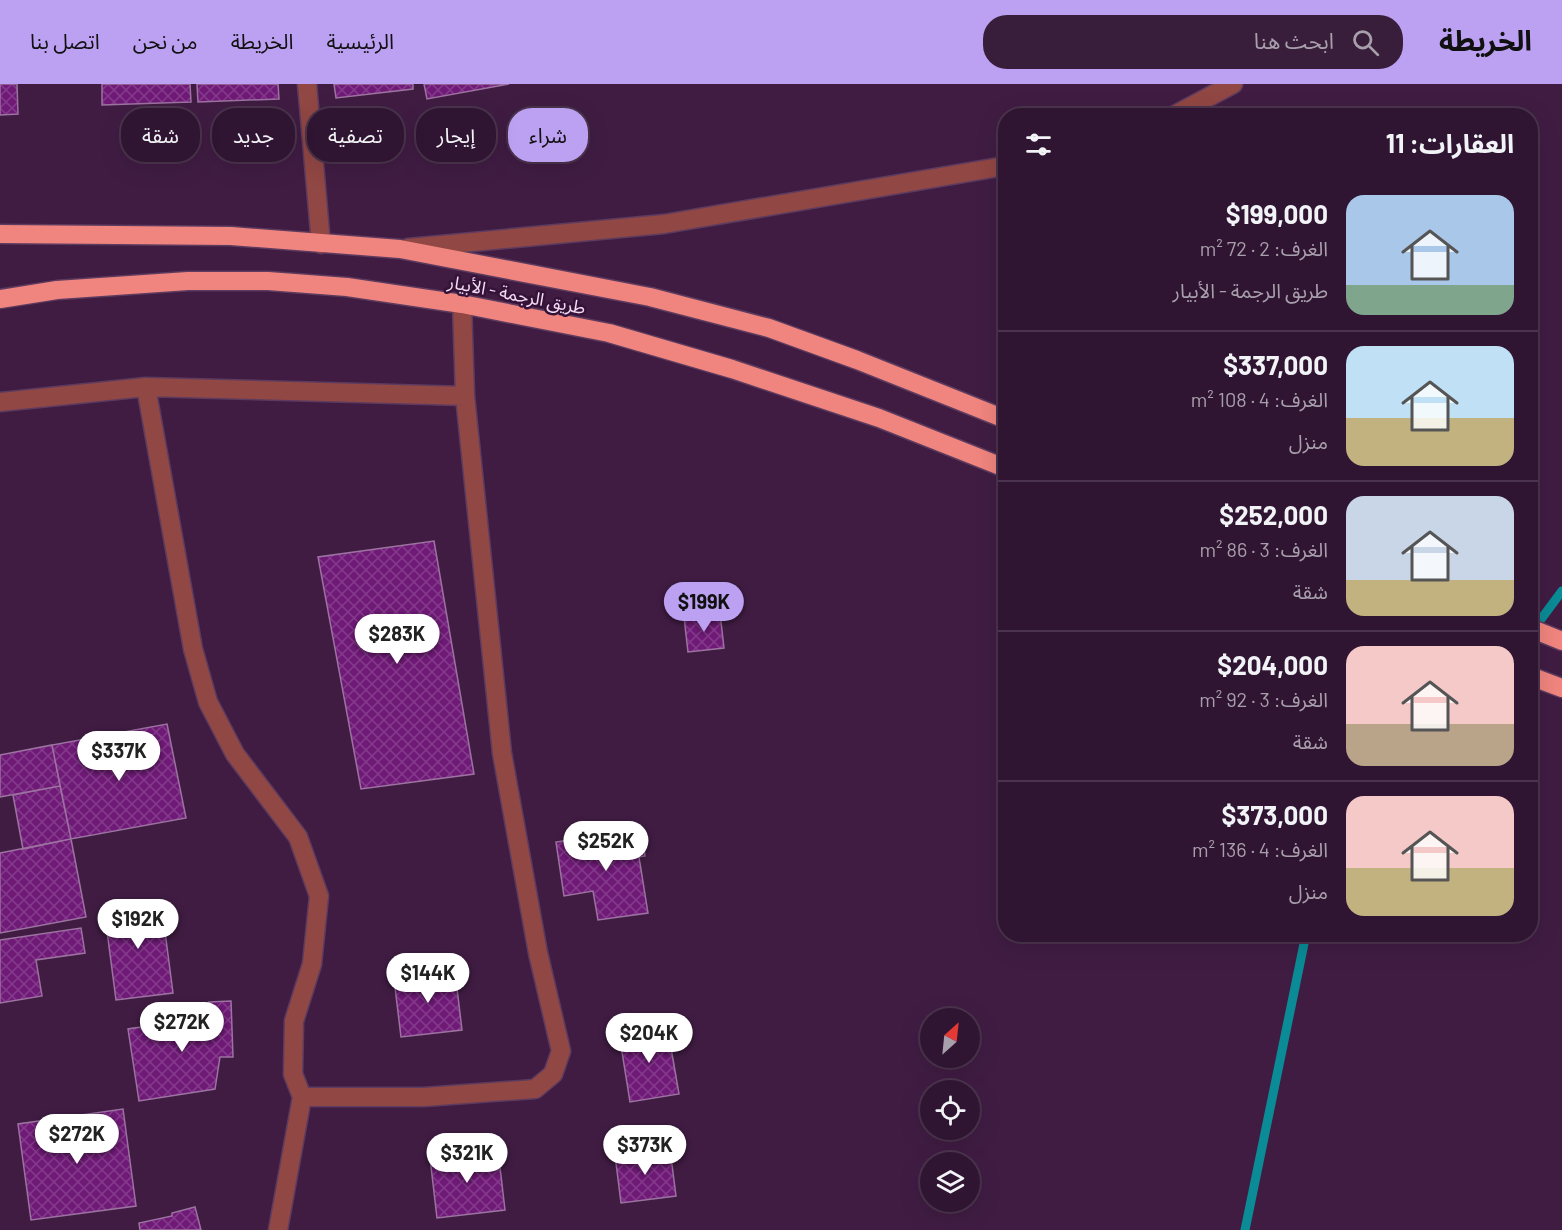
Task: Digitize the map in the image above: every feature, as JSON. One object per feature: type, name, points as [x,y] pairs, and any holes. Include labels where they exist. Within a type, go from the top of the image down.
[{"type":"highway","name":"طريق الرجمة - الأبيار","points":[[0,234],[231,236],[400,249],[650,297],[769,328],[998,416]]},
{"type":"highway","name":"طريق الرجمة - الأبيار","points":[[0,299],[57,290],[188,281],[268,281],[347,286],[462,304],[609,333],[732,369],[879,418],[998,465]]},
{"type":"highway","points":[[1538,631],[1562,641]]},
{"type":"highway","points":[[1538,679],[1562,688]]},
{"type":"street","points":[[307,84],[321,244]]},
{"type":"street","points":[[1188,108],[1233,84]]},
{"type":"street","points":[[400,249],[664,224],[998,167]]},
{"type":"street","points":[[302,1097],[424,1098],[535,1089],[553,1074],[561,1052],[538,953],[502,753],[465,396],[462,304]]},
{"type":"street","points":[[0,402],[146,387],[465,396]]},
{"type":"street","points":[[146,387],[193,649],[208,702],[235,754],[298,837],[319,896],[312,964],[294,1021],[293,1074],[302,1097],[278,1230]]},
{"type":"building","points":[[0,84],[17,84],[18,114],[0,115]]},
{"type":"building","points":[[102,84],[190,84],[191,102],[102,105]]},
{"type":"building","points":[[197,84],[278,84],[279,99],[198,102]]},
{"type":"building","points":[[334,84],[413,84],[413,89],[336,98]]},
{"type":"building","points":[[424,84],[509,84],[427,99]]},
{"type":"building","points":[[434,541],[474,774],[361,789],[318,557]]},
{"type":"building","points":[[720,613],[724,648],[688,652],[684,617]]},
{"type":"building","points":[[167,724],[186,818],[71,839],[52,745]]},
{"type":"building","points":[[52,745],[60,786],[0,797],[0,755]]},
{"type":"building","points":[[60,786],[71,839],[23,849],[13,795]]},
{"type":"building","points":[[641,828],[645,856],[639,857],[648,913],[598,920],[593,891],[564,896],[556,842]]},
{"type":"building","points":[[71,839],[86,917],[0,933],[0,853]]},
{"type":"building","points":[[161,901],[173,993],[116,1000],[104,908]]},
{"type":"building","points":[[81,928],[85,953],[36,960],[42,996],[0,1003],[0,940]]},
{"type":"building","points":[[455,972],[462,1030],[401,1037],[394,979]]},
{"type":"building","points":[[231,1001],[233,1057],[220,1057],[215,1089],[139,1101],[128,1029],[201,1018],[209,1002]]},
{"type":"building","points":[[667,1025],[679,1094],[630,1102],[619,1033]]},
{"type":"building","points":[[123,1109],[136,1206],[31,1220],[18,1124]]},
{"type":"building","points":[[670,1149],[676,1196],[621,1203],[615,1155]]},
{"type":"building","points":[[498,1150],[505,1210],[437,1218],[430,1158]]},
{"type":"building","points":[[195,1207],[201,1230],[140,1230],[139,1223],[172,1216],[172,1213]]},
{"type":"waterway","points":[[1538,623],[1562,591]]},
{"type":"waterway","points":[[1245,1230],[1304,942]]}]
